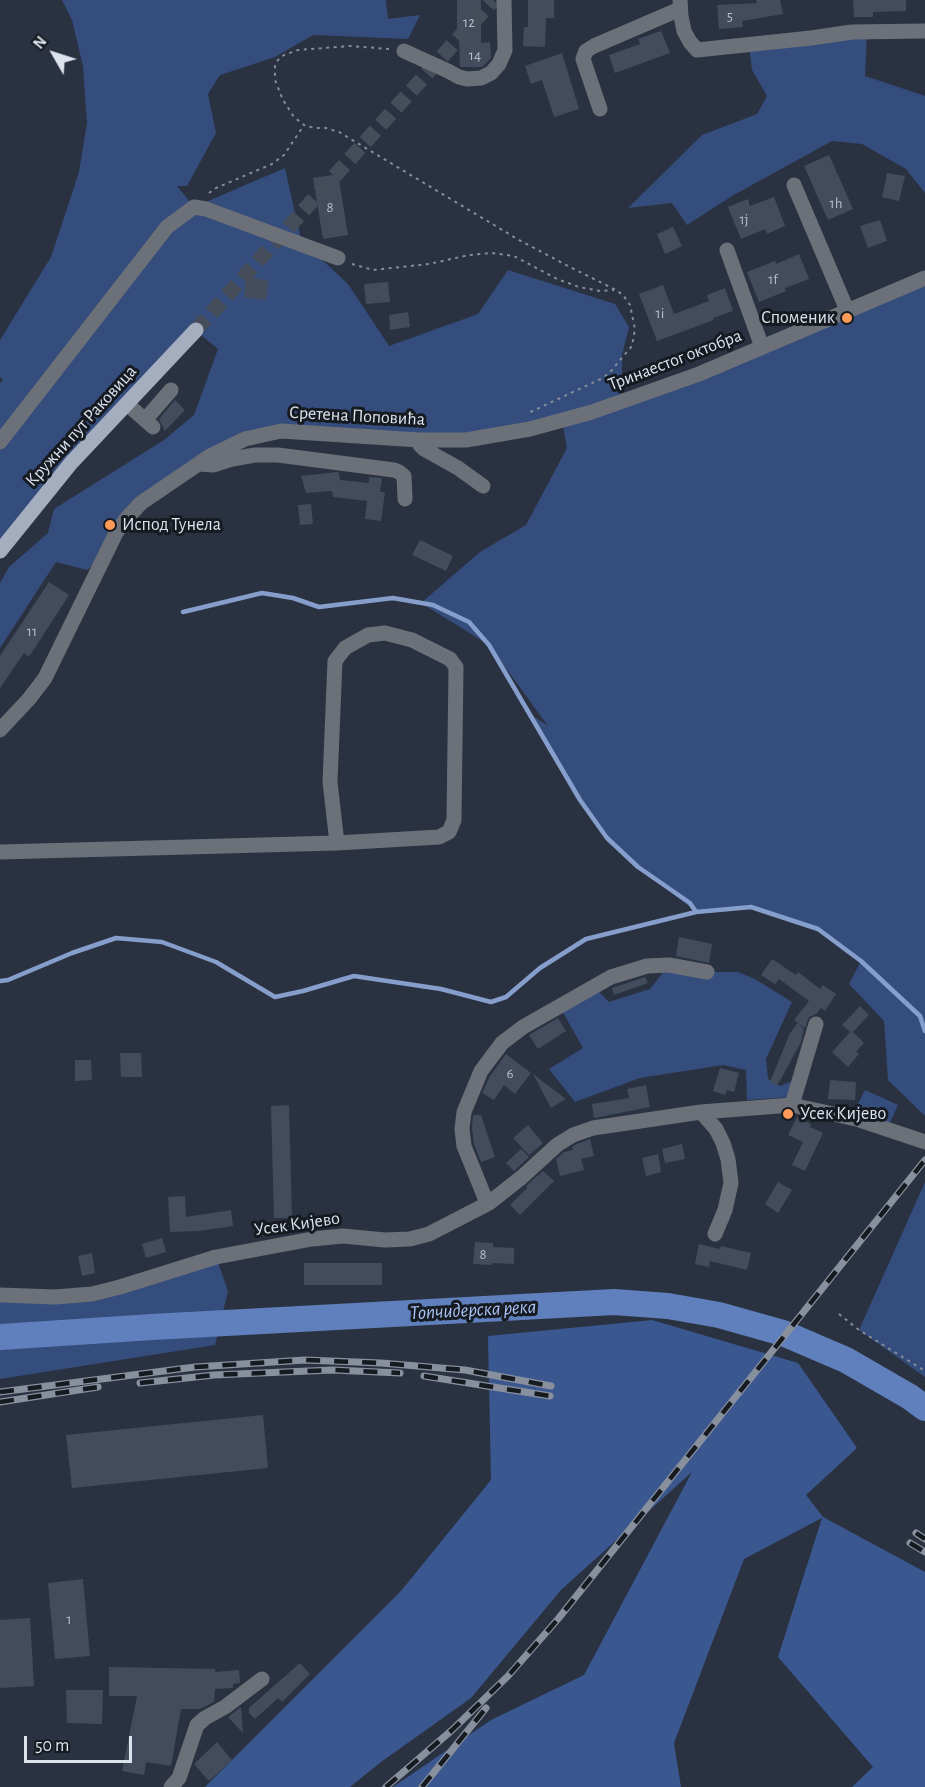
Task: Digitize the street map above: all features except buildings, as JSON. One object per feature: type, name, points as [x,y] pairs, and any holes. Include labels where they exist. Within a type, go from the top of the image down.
[{"type":"main road","name":"Кружни пут Раковица","points":[[0,551],[71,463],[196,330]]},
{"type":"street","points":[[404,51],[459,78],[481,78],[491,74],[499,64],[505,50],[504,0]]},
{"type":"street","points":[[600,109],[583,59],[586,51],[680,4],[684,30],[697,50],[852,32],[925,30]]},
{"type":"street","points":[[794,185],[847,310]]},
{"type":"street","points":[[0,442],[167,227],[194,207],[206,209],[338,258]]},
{"type":"street","points":[[727,250],[762,347]]},
{"type":"street","name":"Тринаестог октобра","points":[[500,435],[592,412],[699,374],[925,278]]},
{"type":"street","points":[[127,404],[149,424],[171,390]]},
{"type":"street","name":"Сретена Поповића","points":[[0,730],[30,699],[45,678],[116,533],[126,519],[141,503],[210,456],[245,439],[281,431],[419,440],[466,440],[500,435]]},
{"type":"street","points":[[419,440],[424,450],[458,468],[483,486]]},
{"type":"street","points":[[198,464],[213,465],[255,455],[278,455],[394,470],[404,476],[405,499]]},
{"type":"street","points":[[0,852],[337,843],[439,837],[449,832],[454,820],[456,667],[450,659],[412,640],[385,633],[368,635],[345,648],[335,661],[330,782],[337,843]]},
{"type":"street","points":[[487,1203],[464,1146],[462,1129],[464,1112],[473,1088],[481,1071],[502,1043],[523,1027],[581,993],[625,972],[647,966],[669,965],[707,972]]},
{"type":"street","points":[[792,1105],[816,1024]]},
{"type":"street","name":"Усек Кијево","points":[[0,1295],[55,1297],[92,1294],[216,1257],[312,1239],[343,1236],[385,1240],[410,1239],[429,1234],[487,1203],[506,1190],[556,1145],[573,1135],[593,1128],[701,1112],[792,1105],[856,1119],[925,1142]]},
{"type":"street","points":[[701,1112],[716,1129],[723,1143],[731,1183],[726,1209],[715,1234]]},
{"type":"street","points":[[171,1787],[179,1778],[197,1725],[262,1679]]},
{"type":"path","points":[[404,51],[350,46],[298,50],[284,55],[275,66],[274,80],[294,117],[304,124],[339,132],[519,240],[616,290],[623,295],[630,306],[635,329],[632,346],[603,378],[519,416]]},
{"type":"path","points":[[194,207],[216,188],[273,164],[284,155],[304,124]]},
{"type":"path","points":[[338,258],[373,270],[429,264],[469,255],[492,253],[514,256],[557,279],[579,287],[600,291],[616,290]]},
{"type":"path","points":[[839,1314],[859,1330],[925,1371]]},
{"type":"shaded area","points":[[62,0],[386,0],[388,19],[420,15],[408,39],[313,35],[275,57],[220,75],[208,94],[216,133],[187,186],[177,186],[194,207],[285,168],[301,240],[348,284],[389,346],[478,314],[508,270],[615,304],[629,327],[622,355],[622,401],[925,278],[925,1116],[888,1080],[884,1021],[849,984],[861,961],[818,929],[751,907],[696,912],[650,876],[607,838],[574,791],[530,714],[548,726],[489,645],[421,603],[480,552],[526,525],[567,448],[562,420],[500,435],[281,431],[245,439],[141,503],[106,555],[87,570],[56,562],[0,648],[0,583],[9,567],[48,533],[54,509],[164,440],[194,415],[218,349],[196,331],[0,551],[0,383],[3,380],[0,377],[0,340],[51,257],[79,172],[87,123],[83,66],[72,20]]},
{"type":"shaded area","points":[[867,32],[865,76],[925,96],[925,193],[906,169],[862,144],[832,141],[732,196],[687,225],[672,203],[628,208],[702,135],[757,114],[767,96],[752,70],[749,45]]},
{"type":"shaded area","points":[[669,965],[707,972],[738,972],[755,979],[792,1002],[766,1059],[768,1079],[780,1086],[795,1080],[791,1097],[747,1100],[746,1070],[723,1065],[640,1078],[575,1102],[549,1069],[583,1048],[561,1009],[596,989],[609,1002],[650,989]]},
{"type":"shaded area","points":[[865,1090],[898,1105],[890,1123],[856,1108]]},
{"type":"shaded area","points":[[925,1182],[925,1377],[859,1330]]},
{"type":"shaded area","points":[[216,1257],[228,1291],[215,1345],[0,1379],[0,1294],[92,1294]]},
{"type":"shaded area","points":[[652,1320],[798,1363],[857,1448],[806,1495],[823,1517],[925,1572],[925,1787],[852,1787],[873,1767],[778,1657],[822,1518],[744,1559],[674,1743],[681,1787],[393,1787],[491,1720],[584,1675],[692,1472],[561,1590],[471,1698],[350,1787],[205,1787],[401,1591],[491,1480],[488,1336]]},
{"type":"waterway","points":[[0,981],[8,980],[72,953],[116,938],[162,942],[216,962],[275,997],[354,976],[441,989],[491,1002],[506,997],[540,968],[586,939],[696,912],[690,903],[638,867],[607,838],[580,800],[489,645],[469,622],[433,605],[393,598],[319,607],[293,598],[262,593],[183,612]]},
{"type":"waterway","points":[[696,912],[751,907],[818,929],[861,961],[920,1016],[925,1031]]},
{"type":"waterway","name":"Топчидерска река","points":[[0,1337],[614,1302],[668,1306],[719,1315],[783,1333],[846,1360],[925,1408]]},
{"type":"tunnel","points":[[196,330],[493,0]]},
{"type":"railway","points":[[386,1787],[451,1731],[508,1676],[558,1619],[925,1160]]},
{"type":"railway","points":[[0,1392],[195,1367],[305,1360],[465,1370],[551,1386]]},
{"type":"railway","points":[[140,1383],[214,1375],[333,1370],[400,1373]]},
{"type":"railway","points":[[424,1376],[550,1396]]},
{"type":"railway","points":[[0,1402],[98,1387]]},
{"type":"railway","points":[[916,1533],[925,1539]]},
{"type":"railway","points":[[910,1543],[925,1552]]},
{"type":"railway","points":[[422,1787],[486,1708]]},
{"type":"place","name":"Споменик","points":[[847,318]]},
{"type":"place","name":"Испод Тунела","points":[[110,525]]},
{"type":"place","name":"Усек Кијево","points":[[788,1114]]}]
